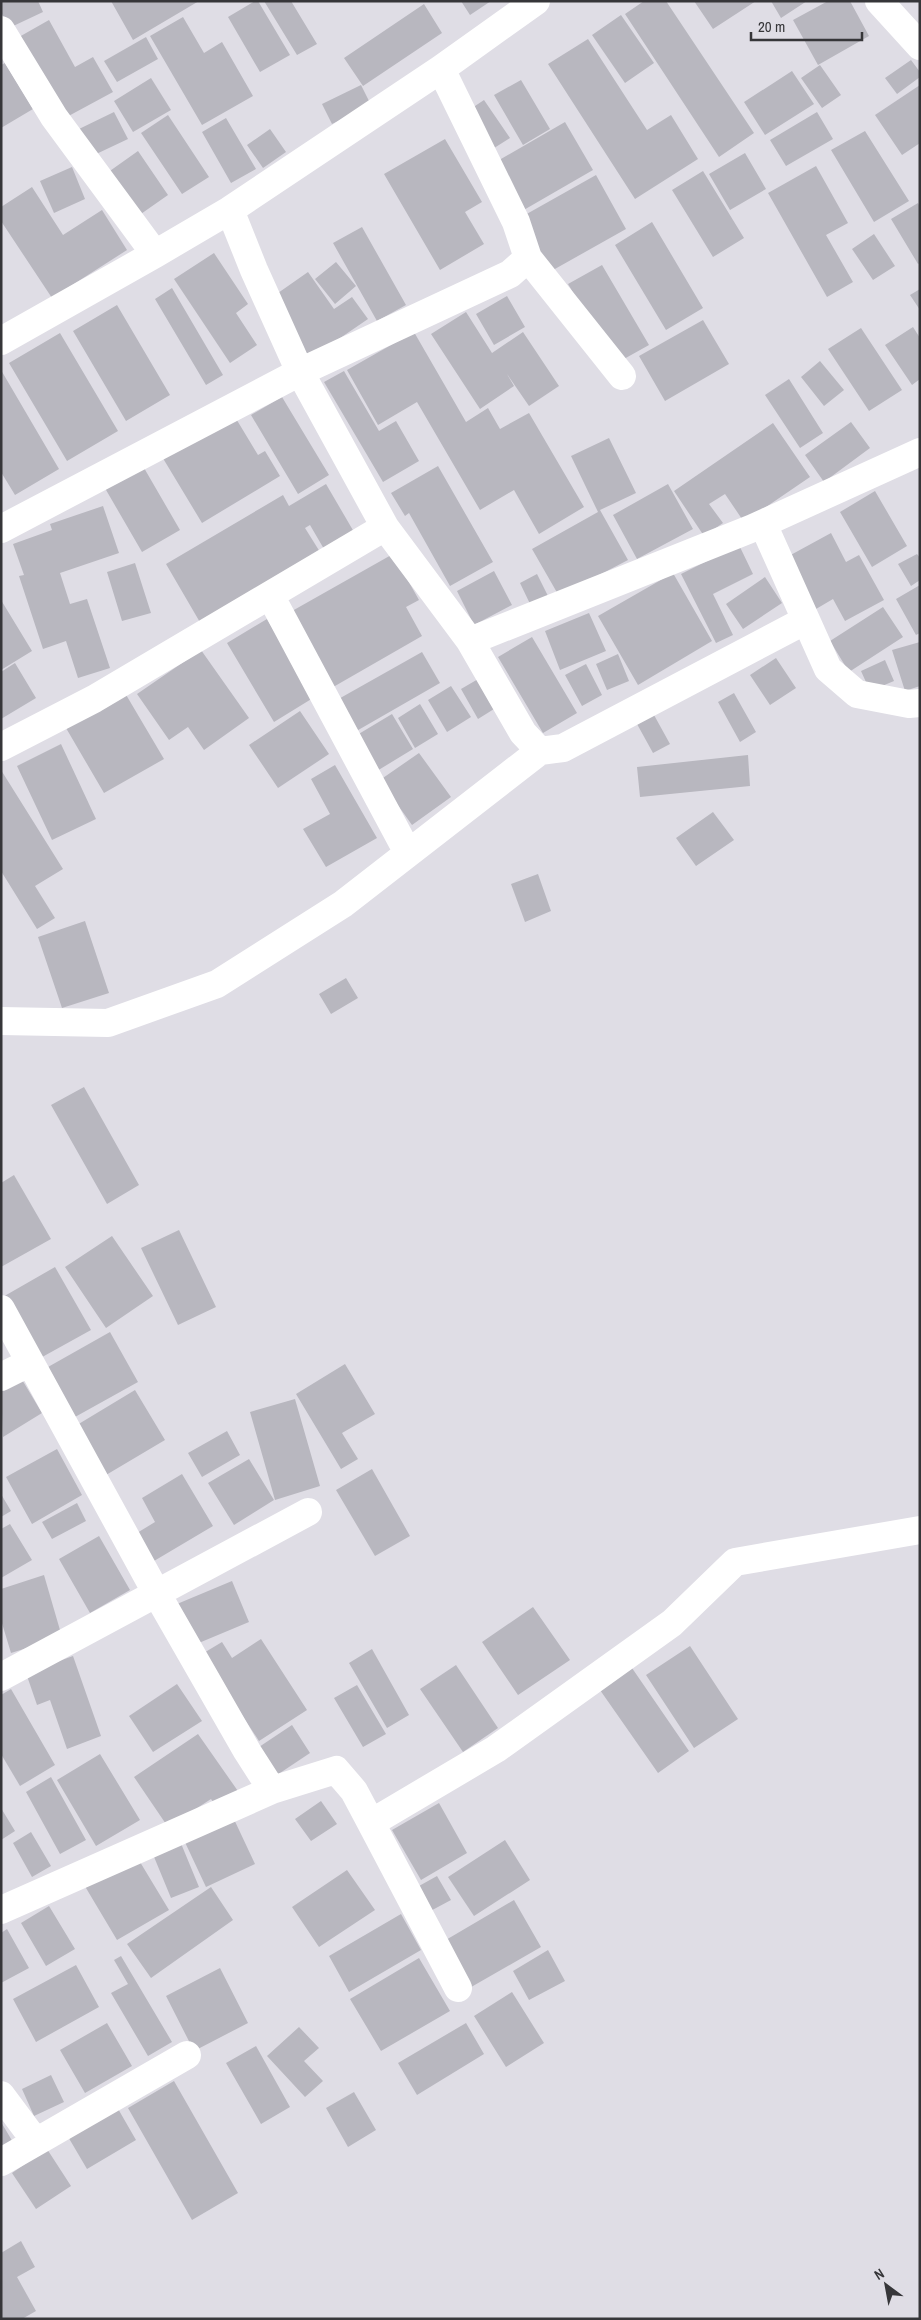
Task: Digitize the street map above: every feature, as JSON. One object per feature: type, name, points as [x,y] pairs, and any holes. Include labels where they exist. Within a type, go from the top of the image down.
[{"type":"street","points":[[1,341],[230,210],[440,69],[536,1]]},
{"type":"street","points":[[878,1],[920,46]]},
{"type":"street","points":[[1,30],[54,117],[155,254]]},
{"type":"street","points":[[440,69],[516,222],[528,258],[622,376]]},
{"type":"street","points":[[230,210],[254,270],[300,372],[385,527],[470,641],[523,733],[540,751]]},
{"type":"street","points":[[1,529],[300,372],[510,274],[528,258]]},
{"type":"street","points":[[470,641],[763,524],[920,452]]},
{"type":"street","points":[[763,524],[828,669],[857,694],[909,704],[920,703]]},
{"type":"street","points":[[1,747],[94,700],[385,527]]},
{"type":"street","points":[[270,595],[408,853]]},
{"type":"street","points":[[1,1020],[108,1023],[217,984],[343,904],[540,751],[563,748],[806,620]]},
{"type":"street","points":[[1,1309],[157,1594],[247,1751],[272,1790]]},
{"type":"street","points":[[1,1377],[29,1363]]},
{"type":"street","points":[[1,1678],[308,1512]]},
{"type":"street","points":[[371,1823],[496,1749],[672,1623],[735,1562],[920,1530]]},
{"type":"street","points":[[1,1910],[272,1790],[336,1770],[354,1791],[458,1988]]},
{"type":"street","points":[[1,2162],[187,2055]]},
{"type":"street","points":[[1,2095],[36,2142]]},
{"type":"building","points":[[1,1],[38,1],[43,12],[9,28],[1,12]]},
{"type":"building","points":[[111,1],[199,1],[133,40]]},
{"type":"building","points":[[258,1],[290,55],[260,72],[228,17]]},
{"type":"building","points":[[264,1],[291,1],[317,44],[297,55]]},
{"type":"building","points":[[461,1],[491,1],[470,15]]},
{"type":"building","points":[[644,1],[666,1],[754,133],[719,157],[625,14]]},
{"type":"building","points":[[694,1],[756,1],[713,29]]},
{"type":"building","points":[[771,1],[807,1],[781,18]]},
{"type":"building","points":[[828,1],[850,1],[869,36],[818,65],[793,20]]},
{"type":"building","points":[[424,4],[442,33],[363,86],[344,58]]},
{"type":"building","points":[[621,15],[654,63],[625,83],[592,35]]},
{"type":"building","points":[[183,17],[204,53],[222,42],[253,96],[202,125],[150,36]]},
{"type":"building","points":[[49,20],[75,67],[93,57],[113,92],[63,119],[19,37]]},
{"type":"building","points":[[146,37],[158,59],[117,82],[104,61]]},
{"type":"building","points":[[588,39],[647,130],[671,115],[698,159],[635,199],[548,64]]},
{"type":"building","points":[[911,60],[920,72],[920,77],[897,94],[885,78]]},
{"type":"building","points":[[5,63],[33,109],[1,128],[1,65]]},
{"type":"building","points":[[820,65],[841,95],[822,108],[801,78]]},
{"type":"building","points":[[792,71],[814,104],[765,135],[744,102]]},
{"type":"building","points":[[151,78],[171,110],[133,132],[114,101]]},
{"type":"building","points":[[521,80],[550,129],[523,145],[494,95]]},
{"type":"building","points":[[361,85],[371,105],[332,124],[322,104]]},
{"type":"building","points":[[920,85],[920,143],[902,155],[875,115]]},
{"type":"building","points":[[484,100],[510,138],[491,150],[466,112]]},
{"type":"building","points":[[114,112],[128,139],[92,156],[79,129]]},
{"type":"building","points":[[817,112],[833,139],[786,166],[770,140]]},
{"type":"building","points":[[168,115],[209,177],[182,194],[141,133]]},
{"type":"building","points":[[226,118],[256,169],[231,183],[202,132]]},
{"type":"building","points":[[565,122],[593,170],[522,211],[494,163]]},
{"type":"building","points":[[270,129],[286,152],[263,168],[247,145]]},
{"type":"building","points":[[865,131],[909,201],[874,222],[831,150]]},
{"type":"building","points":[[445,139],[482,202],[465,212],[484,244],[440,270],[384,174]]},
{"type":"building","points":[[138,151],[168,195],[138,216],[107,173]]},
{"type":"building","points":[[745,153],[766,189],[730,210],[709,174]]},
{"type":"building","points":[[816,166],[848,223],[826,235],[853,282],[827,297],[768,193]]},
{"type":"building","points":[[72,167],[85,199],[54,213],[40,181]]},
{"type":"building","points":[[703,171],[744,238],[713,257],[672,190]]},
{"type":"building","points":[[596,175],[626,229],[546,274],[516,220]]},
{"type":"building","points":[[32,187],[63,235],[102,210],[127,250],[52,298],[1,221],[1,207]]},
{"type":"building","points":[[918,203],[920,207],[920,263],[918,264],[891,219]]},
{"type":"building","points":[[652,222],[703,308],[666,330],[615,245]]},
{"type":"building","points":[[362,227],[406,305],[377,321],[333,243]]},
{"type":"building","points":[[874,234],[895,266],[873,280],[852,249]]},
{"type":"building","points":[[214,253],[248,304],[236,313],[257,345],[230,363],[174,279]]},
{"type":"building","points":[[336,262],[356,286],[335,304],[315,279]]},
{"type":"building","points":[[602,265],[649,345],[615,364],[568,284]]},
{"type":"building","points":[[308,272],[334,309],[352,297],[368,319],[308,360],[268,300]]},
{"type":"building","points":[[172,288],[223,375],[206,385],[155,299]]},
{"type":"building","points":[[920,289],[920,310],[910,295]]},
{"type":"building","points":[[507,296],[525,327],[494,345],[476,314]]},
{"type":"building","points":[[117,305],[170,395],[126,421],[73,331]]},
{"type":"building","points":[[466,312],[492,353],[523,332],[559,386],[529,406],[507,374],[514,386],[480,409],[431,334]]},
{"type":"building","points":[[703,320],[729,364],[665,401],[639,356]]},
{"type":"building","points":[[913,327],[920,338],[920,379],[912,385],[885,345]]},
{"type":"building","points":[[861,328],[902,390],[869,411],[828,349]]},
{"type":"building","points":[[414,332],[466,422],[488,408],[500,429],[529,413],[584,507],[539,534],[514,490],[480,510],[417,402],[378,425],[347,370]]},
{"type":"building","points":[[60,333],[118,431],[67,461],[9,363]]},
{"type":"building","points":[[820,361],[844,390],[824,406],[801,377]]},
{"type":"building","points":[[1,370],[59,469],[15,495],[1,472]]},
{"type":"building","points":[[344,371],[379,431],[396,421],[419,461],[383,482],[324,382]]},
{"type":"building","points":[[789,379],[823,433],[800,448],[765,395]]},
{"type":"building","points":[[282,397],[329,475],[298,494],[251,415]]},
{"type":"building","points":[[232,412],[258,455],[265,451],[280,476],[202,523],[161,455]]},
{"type":"building","points":[[851,422],[870,448],[824,482],[805,455]]},
{"type":"building","points":[[773,423],[810,477],[744,522],[725,494],[709,504],[723,523],[704,536],[674,491]]},
{"type":"building","points":[[609,438],[636,493],[600,510],[628,560],[559,596],[532,549],[598,512],[571,456]]},
{"type":"building","points":[[140,461],[180,530],[142,552],[102,483]]},
{"type":"building","points":[[438,466],[493,562],[450,586],[409,513],[405,516],[391,493]]},
{"type":"building","points":[[326,484],[354,532],[324,549],[310,525],[305,528],[320,552],[201,624],[166,564],[283,495],[289,506]]},
{"type":"building","points":[[668,484],[693,529],[637,559],[613,515]]},
{"type":"building","points":[[875,491],[907,546],[872,567],[840,512]]},
{"type":"building","points":[[103,506],[119,553],[60,573],[70,604],[87,599],[110,668],[78,678],[66,641],[43,649],[19,576],[24,575],[13,544],[52,530],[50,524]]},
{"type":"building","points":[[831,533],[846,562],[859,555],[884,600],[845,621],[833,599],[816,609],[787,557]]},
{"type":"building","points":[[739,545],[753,574],[713,594],[733,635],[716,643],[681,574]]},
{"type":"building","points":[[393,554],[419,600],[406,607],[422,636],[328,690],[285,615]]},
{"type":"building","points":[[917,554],[920,558],[920,580],[911,586],[898,564]]},
{"type":"building","points":[[135,563],[151,613],[122,621],[107,572]]},
{"type":"building","points":[[494,571],[512,605],[474,625],[457,591]]},
{"type":"building","points":[[673,573],[712,641],[638,685],[598,616]]},
{"type":"building","points":[[537,574],[550,600],[532,608],[520,583]]},
{"type":"building","points":[[765,577],[782,603],[743,629],[726,604]]},
{"type":"building","points":[[920,585],[920,633],[916,635],[896,599]]},
{"type":"building","points":[[1,600],[32,651],[1,670]]},
{"type":"building","points":[[883,607],[903,637],[849,672],[830,641]]},
{"type":"building","points":[[589,613],[606,651],[560,670],[545,631]]},
{"type":"building","points":[[267,619],[313,698],[274,722],[227,643]]},
{"type":"building","points":[[532,637],[577,713],[543,733],[498,657]]},
{"type":"building","points":[[920,642],[920,686],[905,691],[892,650]]},
{"type":"building","points":[[201,650],[249,718],[204,750],[188,727],[169,740],[137,694]]},
{"type":"building","points":[[422,652],[440,683],[353,733],[335,701]]},
{"type":"building","points":[[618,654],[629,681],[607,690],[596,664]]},
{"type":"building","points":[[776,658],[796,688],[770,705],[750,675]]},
{"type":"building","points":[[885,660],[894,681],[870,691],[861,671]]},
{"type":"building","points":[[15,663],[36,698],[1,719],[1,672]]},
{"type":"building","points":[[586,664],[602,695],[582,706],[565,675]]},
{"type":"building","points":[[485,675],[502,704],[478,719],[461,689]]},
{"type":"building","points":[[451,686],[471,717],[447,732],[428,700]]},
{"type":"building","points":[[125,693],[164,759],[104,793],[66,728]]},
{"type":"building","points":[[734,693],[756,732],[740,742],[718,702]]},
{"type":"building","points":[[420,704],[438,734],[415,748],[398,718]]},
{"type":"building","points":[[300,711],[329,754],[278,788],[249,745]]},
{"type":"building","points":[[392,714],[413,749],[372,774],[352,738]]},
{"type":"building","points":[[654,715],[670,744],[653,753],[637,724]]},
{"type":"building","points":[[61,744],[96,819],[52,840],[17,766]]},
{"type":"building","points":[[419,753],[451,797],[412,825],[380,780]]},
{"type":"building","points":[[748,755],[750,786],[640,797],[637,767]]},
{"type":"building","points":[[335,765],[377,838],[326,867],[303,829],[330,814],[311,779]]},
{"type":"building","points":[[1,770],[63,869],[35,886],[55,918],[37,929],[1,871]]},
{"type":"building","points":[[713,812],[734,840],[696,866],[676,838]]},
{"type":"building","points":[[538,874],[551,911],[525,922],[511,884]]},
{"type":"building","points":[[85,921],[109,993],[62,1008],[38,937]]},
{"type":"building","points":[[346,978],[358,998],[331,1014],[319,994]]},
{"type":"building","points":[[84,1087],[139,1185],[107,1204],[51,1105]]},
{"type":"building","points":[[14,1175],[51,1239],[1,1267],[1,1183]]},
{"type":"building","points":[[179,1230],[216,1307],[178,1325],[141,1248]]},
{"type":"building","points":[[112,1236],[153,1296],[106,1328],[65,1267]]},
{"type":"building","points":[[55,1267],[91,1330],[35,1361],[1,1298]]},
{"type":"building","points":[[110,1332],[138,1382],[75,1417],[48,1367]]},
{"type":"building","points":[[345,1364],[375,1414],[342,1433],[358,1459],[341,1469],[296,1394]]},
{"type":"building","points":[[21,1378],[42,1413],[3,1437],[1,1389]]},
{"type":"building","points":[[135,1390],[165,1440],[106,1475],[77,1425]]},
{"type":"building","points":[[295,1399],[320,1486],[275,1500],[250,1412]]},
{"type":"building","points":[[227,1431],[240,1455],[202,1477],[188,1453]]},
{"type":"building","points":[[57,1449],[82,1495],[32,1524],[6,1477]]},
{"type":"building","points":[[249,1459],[274,1500],[234,1525],[208,1483]]},
{"type":"building","points":[[372,1469],[410,1536],[375,1556],[336,1490]]},
{"type":"building","points":[[182,1474],[213,1526],[154,1561],[137,1533],[155,1522],[142,1498]]},
{"type":"building","points":[[1,1494],[11,1511],[1,1517]]},
{"type":"building","points":[[77,1503],[86,1521],[52,1539],[42,1522]]},
{"type":"building","points":[[10,1524],[32,1560],[1,1578],[1,1529]]},
{"type":"building","points":[[99,1536],[130,1590],[90,1613],[59,1559]]},
{"type":"building","points":[[44,1575],[62,1637],[11,1653],[1,1620],[1,1589]]},
{"type":"building","points":[[232,1581],[249,1622],[194,1645],[177,1604]]},
{"type":"building","points":[[533,1607],[570,1660],[518,1695],[482,1642]]},
{"type":"building","points":[[261,1639],[307,1710],[259,1741],[202,1654],[222,1642],[232,1658]]},
{"type":"building","points":[[690,1646],[738,1719],[694,1748],[646,1675]]},
{"type":"building","points":[[372,1649],[409,1715],[387,1728],[349,1663]]},
{"type":"building","points":[[73,1656],[101,1736],[67,1749],[50,1700],[37,1705],[26,1673]]},
{"type":"building","points":[[456,1665],[498,1728],[463,1752],[420,1689]]},
{"type":"building","points":[[632,1668],[689,1751],[658,1773],[600,1690]]},
{"type":"building","points":[[177,1684],[202,1721],[153,1752],[129,1716]]},
{"type":"building","points":[[357,1685],[386,1734],[363,1747],[334,1698]]},
{"type":"building","points":[[11,1689],[55,1765],[20,1786],[1,1754],[1,1695]]},
{"type":"building","points":[[292,1725],[310,1753],[277,1775],[259,1747]]},
{"type":"building","points":[[198,1734],[240,1794],[218,1809],[211,1799],[168,1827],[134,1777]]},
{"type":"building","points":[[100,1754],[140,1820],[96,1846],[57,1780]]},
{"type":"building","points":[[51,1777],[86,1840],[60,1854],[26,1792]]},
{"type":"building","points":[[321,1801],[337,1824],[311,1841],[295,1819]]},
{"type":"building","points":[[439,1803],[467,1853],[421,1880],[392,1830]]},
{"type":"building","points":[[1,1808],[15,1831],[1,1840]]},
{"type":"building","points":[[232,1815],[255,1864],[206,1887],[183,1838]]},
{"type":"building","points":[[31,1832],[51,1866],[32,1877],[13,1843]]},
{"type":"building","points":[[505,1840],[530,1880],[474,1916],[448,1877]]},
{"type":"building","points":[[180,1841],[199,1887],[171,1898],[152,1852]]},
{"type":"building","points":[[134,1852],[169,1910],[117,1940],[83,1883]]},
{"type":"building","points":[[347,1870],[375,1910],[319,1947],[292,1907]]},
{"type":"building","points":[[437,1876],[451,1900],[423,1915],[410,1891]]},
{"type":"building","points":[[211,1887],[233,1920],[151,1978],[127,1944]]},
{"type":"building","points":[[514,1900],[541,1947],[466,1990],[439,1944]]},
{"type":"building","points":[[49,1906],[75,1949],[46,1966],[21,1923]]},
{"type":"building","points":[[401,1914],[421,1950],[349,1992],[329,1956]]},
{"type":"building","points":[[7,1929],[29,1968],[1,1983],[1,1933]]},
{"type":"building","points":[[548,1950],[565,1981],[529,2000],[513,1971]]},
{"type":"building","points":[[121,1956],[172,2042],[148,2056],[111,1993],[128,1984],[114,1960]]},
{"type":"building","points":[[419,1958],[450,2011],[381,2051],[350,1999]]},
{"type":"building","points":[[76,1965],[99,2007],[36,2042],[13,1999]]},
{"type":"building","points":[[220,1968],[248,2023],[194,2051],[166,1996]]},
{"type":"building","points":[[512,1992],[544,2043],[506,2067],[474,2016]]},
{"type":"building","points":[[107,2023],[132,2066],[85,2093],[60,2050]]},
{"type":"building","points":[[466,2023],[484,2054],[417,2095],[398,2063]]},
{"type":"building","points":[[299,2027],[319,2048],[304,2061],[323,2081],[305,2097],[267,2056]]},
{"type":"building","points":[[256,2046],[290,2107],[261,2124],[226,2063]]},
{"type":"building","points":[[51,2075],[64,2102],[34,2116],[22,2089]]},
{"type":"building","points":[[174,2081],[238,2193],[192,2220],[128,2108]]},
{"type":"building","points":[[354,2092],[376,2130],[348,2147],[326,2108]]},
{"type":"building","points":[[117,2107],[136,2140],[87,2169],[67,2135]]},
{"type":"building","points":[[1,2122],[17,2149],[1,2157]]},
{"type":"building","points":[[47,2149],[71,2186],[36,2209],[12,2173]]},
{"type":"building","points":[[21,2241],[35,2267],[17,2277],[36,2311],[22,2319],[1,2319],[1,2253]]}]
